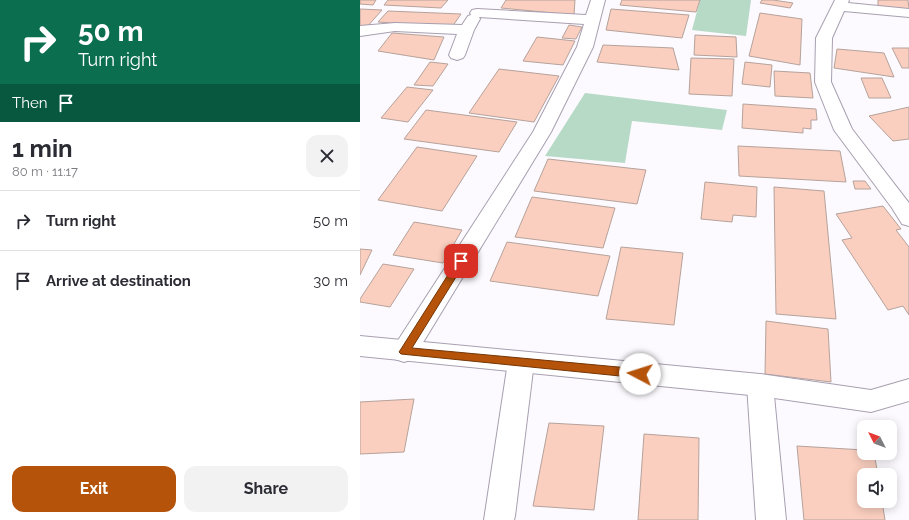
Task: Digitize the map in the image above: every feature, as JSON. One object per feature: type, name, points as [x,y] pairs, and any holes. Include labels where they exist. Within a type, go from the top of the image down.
[{"type":"street","points":[[404,352],[542,132],[585,47],[598,0]]},
{"type":"street","points":[[909,13],[840,3],[824,38],[823,82],[843,130],[899,203],[909,219]]},
{"type":"street","points":[[457,55],[466,30],[478,7],[592,20]]},
{"type":"street","points":[[360,31],[395,27],[466,30]]},
{"type":"street","points":[[360,346],[404,352],[760,385],[871,401],[909,390]]},
{"type":"street","points":[[499,520],[520,362]]},
{"type":"street","points":[[760,385],[771,520]]},
{"type":"green space","points":[[700,0],[751,0],[746,36],[692,30]]},
{"type":"green space","points":[[585,93],[727,110],[722,130],[632,121],[625,163],[545,156]]},
{"type":"building","points":[[360,0],[376,0],[373,5],[360,4]]},
{"type":"building","points":[[388,0],[448,0],[441,8],[384,5]]},
{"type":"building","points":[[506,0],[575,0],[574,15],[501,8]]},
{"type":"building","points":[[622,0],[700,0],[696,12],[620,5]]},
{"type":"building","points":[[762,0],[793,3],[790,8],[760,3]]},
{"type":"building","points":[[878,0],[908,0],[909,9],[878,6]]},
{"type":"building","points":[[360,9],[382,10],[366,28],[360,28]]},
{"type":"building","points":[[611,9],[689,15],[682,38],[606,30]]},
{"type":"building","points":[[388,11],[461,14],[452,27],[378,22]]},
{"type":"building","points":[[760,13],[802,19],[800,65],[749,56]]},
{"type":"building","points":[[569,25],[582,27],[576,39],[562,38]]},
{"type":"building","points":[[392,33],[444,37],[434,60],[378,51]]},
{"type":"building","points":[[695,35],[736,37],[737,57],[694,55]]},
{"type":"building","points":[[537,37],[575,41],[563,65],[523,61]]},
{"type":"building","points":[[603,45],[673,48],[679,70],[597,62]]},
{"type":"building","points":[[892,48],[909,48],[909,68],[902,68]]},
{"type":"building","points":[[837,49],[884,53],[894,77],[834,68]]},
{"type":"building","points":[[691,58],[734,59],[732,96],[689,94]]},
{"type":"building","points":[[430,62],[448,64],[433,86],[414,85]]},
{"type":"building","points":[[745,62],[772,65],[770,87],[742,84]]},
{"type":"building","points":[[499,69],[559,76],[534,122],[469,113]]},
{"type":"building","points":[[774,71],[810,73],[813,98],[775,96]]},
{"type":"building","points":[[861,78],[882,78],[891,98],[869,98]]},
{"type":"building","points":[[407,87],[433,90],[408,122],[381,118]]},
{"type":"building","points":[[743,104],[816,109],[817,120],[811,120],[811,129],[803,128],[803,133],[742,128]]},
{"type":"building","points":[[909,107],[909,139],[893,141],[869,116]]},
{"type":"building","points":[[426,110],[517,122],[499,152],[404,139]]},
{"type":"building","points":[[738,146],[840,151],[846,182],[739,176]]},
{"type":"building","points":[[417,147],[477,156],[442,211],[378,200]]},
{"type":"building","points":[[548,159],[646,170],[637,204],[534,191]]},
{"type":"building","points":[[853,181],[865,181],[871,189],[855,189]]},
{"type":"building","points":[[705,182],[757,187],[756,217],[733,215],[732,222],[701,219]]},
{"type":"building","points":[[774,187],[824,191],[836,319],[776,314]]},
{"type":"building","points":[[532,197],[615,208],[603,248],[515,237]]},
{"type":"building","points":[[883,206],[901,229],[896,230],[909,247],[909,315],[903,306],[888,310],[842,240],[852,238],[836,214]]},
{"type":"building","points":[[414,222],[462,230],[443,263],[393,255]]},
{"type":"building","points":[[507,242],[610,256],[598,296],[490,281]]},
{"type":"building","points":[[621,247],[683,253],[674,325],[606,319]]},
{"type":"building","points":[[360,249],[372,250],[360,275]]},
{"type":"building","points":[[383,264],[414,269],[390,307],[360,302],[360,299]]},
{"type":"building","points":[[766,321],[828,329],[831,382],[765,374]]},
{"type":"building","points":[[414,399],[404,452],[360,454],[360,402]]},
{"type":"building","points":[[549,423],[604,426],[594,510],[533,506]]},
{"type":"building","points":[[644,434],[699,438],[698,520],[638,520]]},
{"type":"building","points":[[797,446],[857,450],[857,460],[875,460],[877,468],[857,468],[857,508],[883,508],[885,520],[804,520]]},
{"type":"route","points":[[461,261],[404,352],[640,374]]}]
